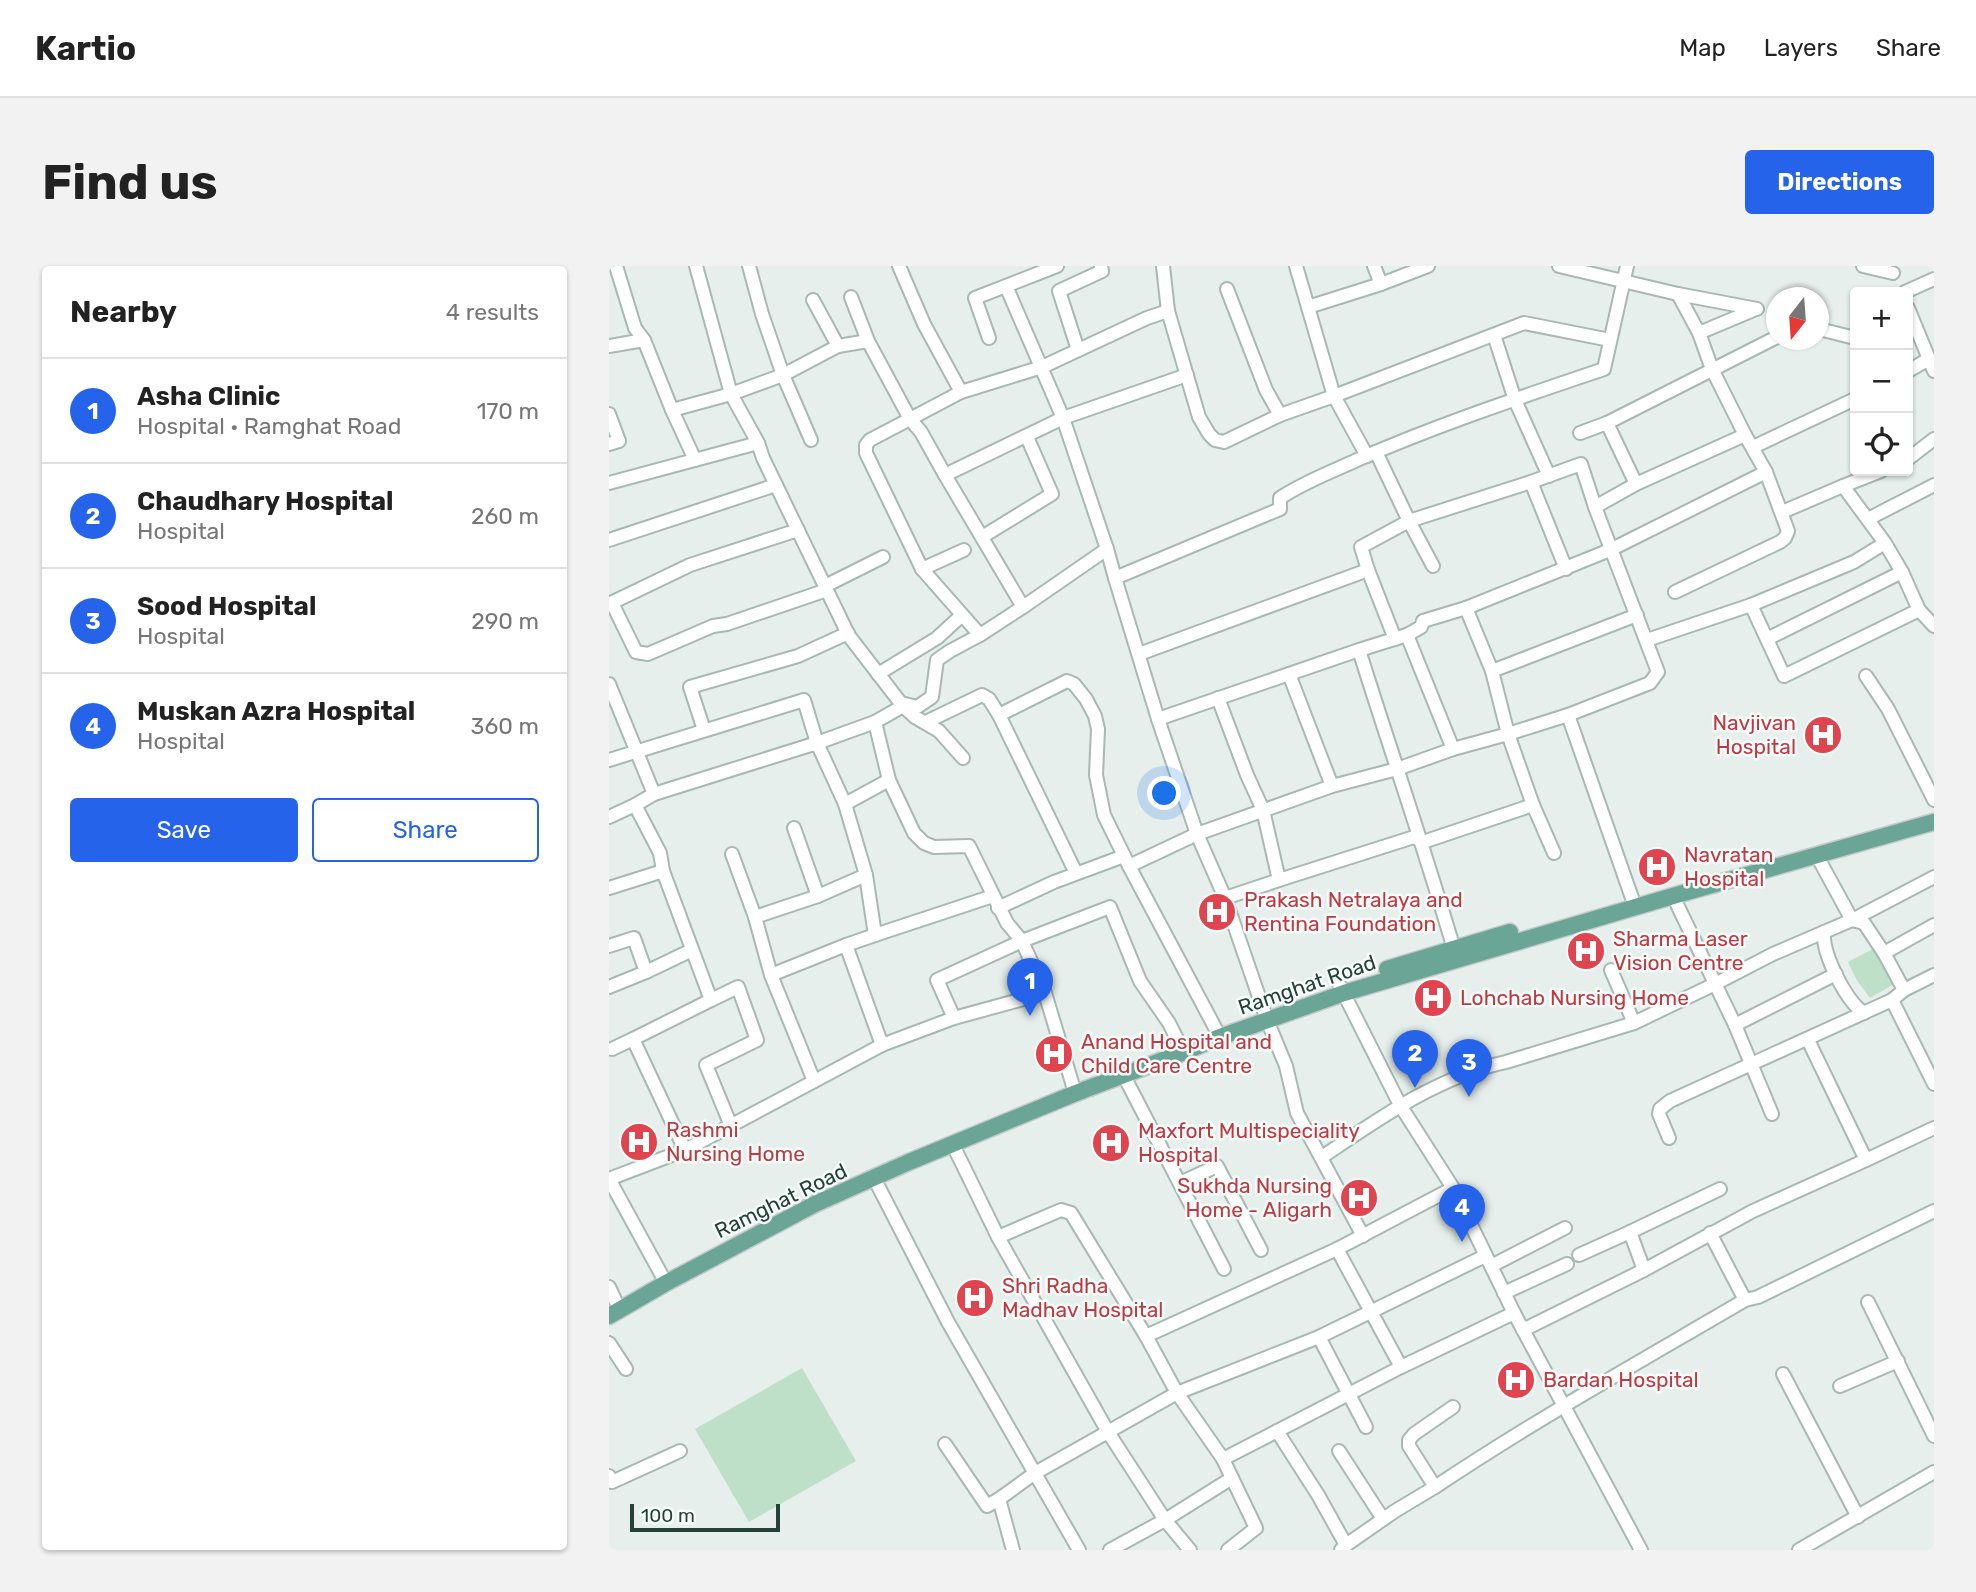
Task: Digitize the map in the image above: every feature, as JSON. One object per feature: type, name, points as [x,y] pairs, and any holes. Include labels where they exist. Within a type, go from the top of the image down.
[{"type":"main road","name":"Ramghat Road","points":[[663,1280],[812,1197],[1073,1086],[1180,1045],[1342,988],[1632,898],[1934,814]]},
{"type":"main road","name":"Ramghat Road","points":[[1456,954],[1934,822]]},
{"type":"main road","name":"Ramghat Road","points":[[611,1303],[815,1204],[1123,1074],[1179,1054],[1219,1033]]},
{"type":"street","points":[[616,266],[629,314],[644,340],[695,460]]},
{"type":"street","points":[[696,266],[731,394],[758,443],[848,633],[902,704],[915,717],[939,731],[963,758]]},
{"type":"street","points":[[749,266],[783,375],[811,440]]},
{"type":"street","points":[[898,266],[961,392]]},
{"type":"street","points":[[989,338],[975,298],[1057,266]]},
{"type":"street","points":[[1078,350],[1059,291],[1103,271],[1101,266]]},
{"type":"street","points":[[1163,266],[1168,311],[1199,416],[1209,434],[1215,440],[1224,442],[1280,415],[1524,323],[1610,340]]},
{"type":"street","points":[[1296,266],[1334,396],[1371,454],[1433,566]]},
{"type":"street","points":[[1374,266],[1381,284]]},
{"type":"street","points":[[1308,307],[1428,266]]},
{"type":"street","points":[[1559,266],[1678,294],[1757,309],[1699,333]]},
{"type":"street","points":[[1115,578],[1280,509],[1280,498],[1297,487],[1371,454],[1604,369],[1627,266]]},
{"type":"street","points":[[1863,266],[1891,270],[1900,287]]},
{"type":"street","points":[[1913,288],[1934,279]]},
{"type":"street","points":[[1006,286],[1063,418],[1107,549],[1158,719],[1197,834],[1225,898],[1286,1066],[1297,1113],[1363,1236]]},
{"type":"street","points":[[1227,289],[1266,390],[1280,415]]},
{"type":"street","points":[[1675,592],[1786,538],[1789,531],[1766,472],[1712,369],[1699,333],[1678,294]]},
{"type":"street","points":[[851,297],[868,341],[910,419],[921,432],[1023,607]]},
{"type":"street","points":[[813,300],[838,346]]},
{"type":"street","points":[[980,635],[922,569],[866,453],[866,445],[870,440],[961,392],[1042,367],[1147,318],[1168,311]]},
{"type":"street","points":[[1829,332],[1850,337]]},
{"type":"street","points":[[1494,335],[1515,400],[1549,475]]},
{"type":"street","points":[[1913,370],[1931,365],[1914,338]]},
{"type":"street","points":[[609,346],[644,340]]},
{"type":"street","points":[[672,410],[731,394],[783,375],[838,346],[868,341]]},
{"type":"street","points":[[1580,433],[1607,423],[1766,343]]},
{"type":"street","points":[[945,475],[1063,418],[1187,375]]},
{"type":"street","points":[[1753,447],[1850,401]]},
{"type":"street","points":[[609,414],[619,441],[609,444]]},
{"type":"street","points":[[1607,423],[1636,485]]},
{"type":"street","points":[[1595,507],[1745,435]]},
{"type":"street","points":[[982,537],[1052,494],[1027,437]]},
{"type":"street","points":[[1913,455],[1934,439]]},
{"type":"street","points":[[609,483],[758,443]]},
{"type":"street","points":[[771,975],[875,935],[996,902],[1076,873],[1126,861],[1332,786],[1397,769],[1453,749],[1568,715],[1650,683],[1658,672],[1610,550],[1581,464],[1409,521],[1361,547],[1368,570],[1453,749]]},
{"type":"street","points":[[1158,719],[1401,637],[1420,626],[1423,621],[1466,608],[1610,550],[1766,472]]},
{"type":"street","points":[[1782,512],[1868,476]]},
{"type":"street","points":[[1531,482],[1566,569]]},
{"type":"street","points":[[609,540],[776,485]]},
{"type":"street","points":[[1868,519],[1934,485]]},
{"type":"street","points":[[1843,486],[1885,543],[1919,610],[1934,626]]},
{"type":"street","points":[[798,530],[690,565],[611,604],[635,652],[648,654],[713,626],[727,624],[826,588],[883,557]]},
{"type":"street","points":[[1647,640],[1751,605],[1854,562],[1885,543]]},
{"type":"street","points":[[609,817],[655,794],[875,722],[902,704],[917,707],[932,697],[937,660],[950,650],[970,642],[1107,549]]},
{"type":"street","points":[[922,569],[964,550]]},
{"type":"street","points":[[1139,654],[1368,570]]},
{"type":"street","points":[[1767,639],[1902,572]]},
{"type":"street","points":[[1751,605],[1784,676],[1919,610]]},
{"type":"street","points":[[1466,608],[1492,671],[1509,734],[1533,805],[1554,853]]},
{"type":"street","points":[[878,674],[937,638],[962,615]]},
{"type":"street","points":[[1492,671],[1637,615]]},
{"type":"street","points":[[704,730],[690,687],[798,656],[848,633]]},
{"type":"street","points":[[1359,650],[1423,842],[1456,954]]},
{"type":"street","points":[[1289,674],[1332,786]]},
{"type":"street","points":[[1866,676],[1888,709],[1934,800]]},
{"type":"street","points":[[999,715],[1067,681],[1074,684],[1086,699],[1098,729],[1096,775],[1104,815],[1219,1033]]},
{"type":"street","points":[[609,684],[614,706],[638,750],[655,794]]},
{"type":"street","points":[[926,722],[975,696],[982,695],[989,699],[1076,873]]},
{"type":"street","points":[[1218,698],[1263,810],[1279,880]]},
{"type":"street","points":[[609,760],[804,700],[817,743],[845,804],[866,875],[875,935]]},
{"type":"street","points":[[1568,715],[1632,898]]},
{"type":"street","points":[[875,722],[889,780],[914,833],[923,843],[934,847],[968,846],[1007,923],[1022,941],[1045,993],[1073,1086]]},
{"type":"street","points":[[845,804],[889,780]]},
{"type":"street","points":[[635,805],[660,853],[663,871],[711,1000]]},
{"type":"street","points":[[1225,898],[1414,837],[1423,842],[1533,805]]},
{"type":"street","points":[[794,828],[818,896]]},
{"type":"street","points":[[732,854],[755,917],[771,975],[814,1081]]},
{"type":"street","points":[[1817,856],[1852,920],[1864,923],[1904,990]]},
{"type":"street","points":[[609,888],[663,871]]},
{"type":"street","points":[[755,917],[818,896],[866,875]]},
{"type":"street","points":[[1322,1157],[1400,1105],[1442,1083],[1485,1067],[1634,1023],[1773,954],[1852,920],[1934,877]]},
{"type":"street","points":[[1673,896],[1735,1025],[1772,1114]]},
{"type":"street","points":[[954,1017],[937,980],[1022,941],[1110,907],[1140,981],[1180,1045]]},
{"type":"street","points":[[1884,953],[1934,925]]},
{"type":"street","points":[[1824,932],[1823,942],[1836,974],[1856,1008],[1864,1013]]},
{"type":"street","points":[[609,946],[634,938],[646,971]]},
{"type":"street","points":[[846,945],[882,1045]]},
{"type":"street","points":[[609,987],[692,950]]},
{"type":"street","points":[[1611,970],[1634,1023]]},
{"type":"street","points":[[1735,1025],[1836,974]]},
{"type":"street","points":[[1669,1138],[1659,1114],[1660,1109],[1670,1101],[1892,1000],[1904,990],[1934,975]]},
{"type":"street","points":[[610,1048],[738,988],[757,1040],[706,1065],[731,1126]]},
{"type":"street","points":[[1342,988],[1400,1105],[1453,1188],[1514,1313],[1641,1550]]},
{"type":"street","points":[[663,1280],[609,1179],[685,1150],[882,1045],[954,1017],[1045,993]]},
{"type":"street","points":[[1892,1000],[1934,1084]]},
{"type":"street","points":[[633,1039],[685,1150]]},
{"type":"street","points":[[1808,1040],[1865,1160]]},
{"type":"street","points":[[1123,1074],[1224,1269]]},
{"type":"street","points":[[1523,1330],[1644,1270],[1753,1211],[1934,1128]]},
{"type":"street","points":[[953,1145],[998,1237],[1108,1432],[1165,1520],[1190,1550]]},
{"type":"street","points":[[1180,1183],[1217,1166],[1261,1250]]},
{"type":"street","points":[[874,1178],[947,1322],[1078,1550]]},
{"type":"street","points":[[1146,1336],[1337,1250],[1453,1188]]},
{"type":"street","points":[[1579,1255],[1720,1189]]},
{"type":"street","points":[[998,1237],[1061,1210],[1071,1213],[1146,1336],[1177,1393],[1223,1459],[1256,1528],[1228,1550]]},
{"type":"street","points":[[1277,1431],[1318,1496],[1343,1548],[1475,1460],[1745,1300],[1758,1297],[1934,1211]]},
{"type":"street","points":[[945,1444],[987,1506],[1035,1473],[1177,1393],[1319,1336],[1370,1311],[1565,1228]]},
{"type":"street","points":[[1630,1232],[1644,1270]]},
{"type":"street","points":[[1710,1233],[1745,1300]]},
{"type":"street","points":[[1337,1250],[1401,1367]]},
{"type":"street","points":[[1504,1293],[1567,1264]]},
{"type":"street","points":[[1868,1302],[1934,1436]]},
{"type":"street","points":[[1223,1459],[1401,1367],[1514,1313]]},
{"type":"street","points":[[1319,1336],[1366,1427]]},
{"type":"street","points":[[609,1343],[626,1369]]},
{"type":"street","points":[[1840,1386],[1898,1361]]},
{"type":"street","points":[[1783,1374],[1858,1517]]},
{"type":"street","points":[[1435,1487],[1409,1446],[1409,1440],[1454,1407]]},
{"type":"street","points":[[610,1481],[680,1451]]},
{"type":"street","points":[[1339,1451],[1383,1519]]},
{"type":"street","points":[[1799,1550],[1934,1472]]},
{"type":"street","points":[[1110,1550],[1165,1520],[1232,1478]]},
{"type":"street","points":[[999,1499],[1013,1550]]},
{"type":"green space","points":[[1880,945],[1896,983],[1870,998],[1848,962]]},
{"type":"green space","points":[[802,1368],[856,1461],[749,1522],[695,1429]]},
{"type":"place","name":"Navjivan Hospital","points":[[1823,735]]},
{"type":"place","name":"Navratan Hospital","points":[[1657,867]]},
{"type":"place","name":"Prakash Netralaya and Rentina Foundation","points":[[1217,912]]},
{"type":"place","name":"Sharma Laser Vision Centre","points":[[1586,951]]},
{"type":"place","name":"Lohchab Nursing Home","points":[[1433,998]]},
{"type":"place","name":"Asha Clinic","points":[[1030,1016]]},
{"type":"place","name":"Anand Hospital and Child Care Centre","points":[[1054,1054]]},
{"type":"place","name":"Chaudhary Hospital","points":[[1415,1088]]},
{"type":"place","name":"Sood Hospital","points":[[1469,1097]]},
{"type":"place","name":"Rashmi Nursing Home","points":[[639,1142]]},
{"type":"place","name":"Maxfort Multispeciality Hospital","points":[[1111,1143]]},
{"type":"place","name":"Sukhda Nursing Home - Aligarh","points":[[1359,1198]]},
{"type":"place","name":"Muskan Azra Hospital","points":[[1462,1242]]},
{"type":"place","name":"Shri Radha Madhav Hospital","points":[[975,1298]]},
{"type":"place","name":"Bardan Hospital","points":[[1516,1380]]}]
